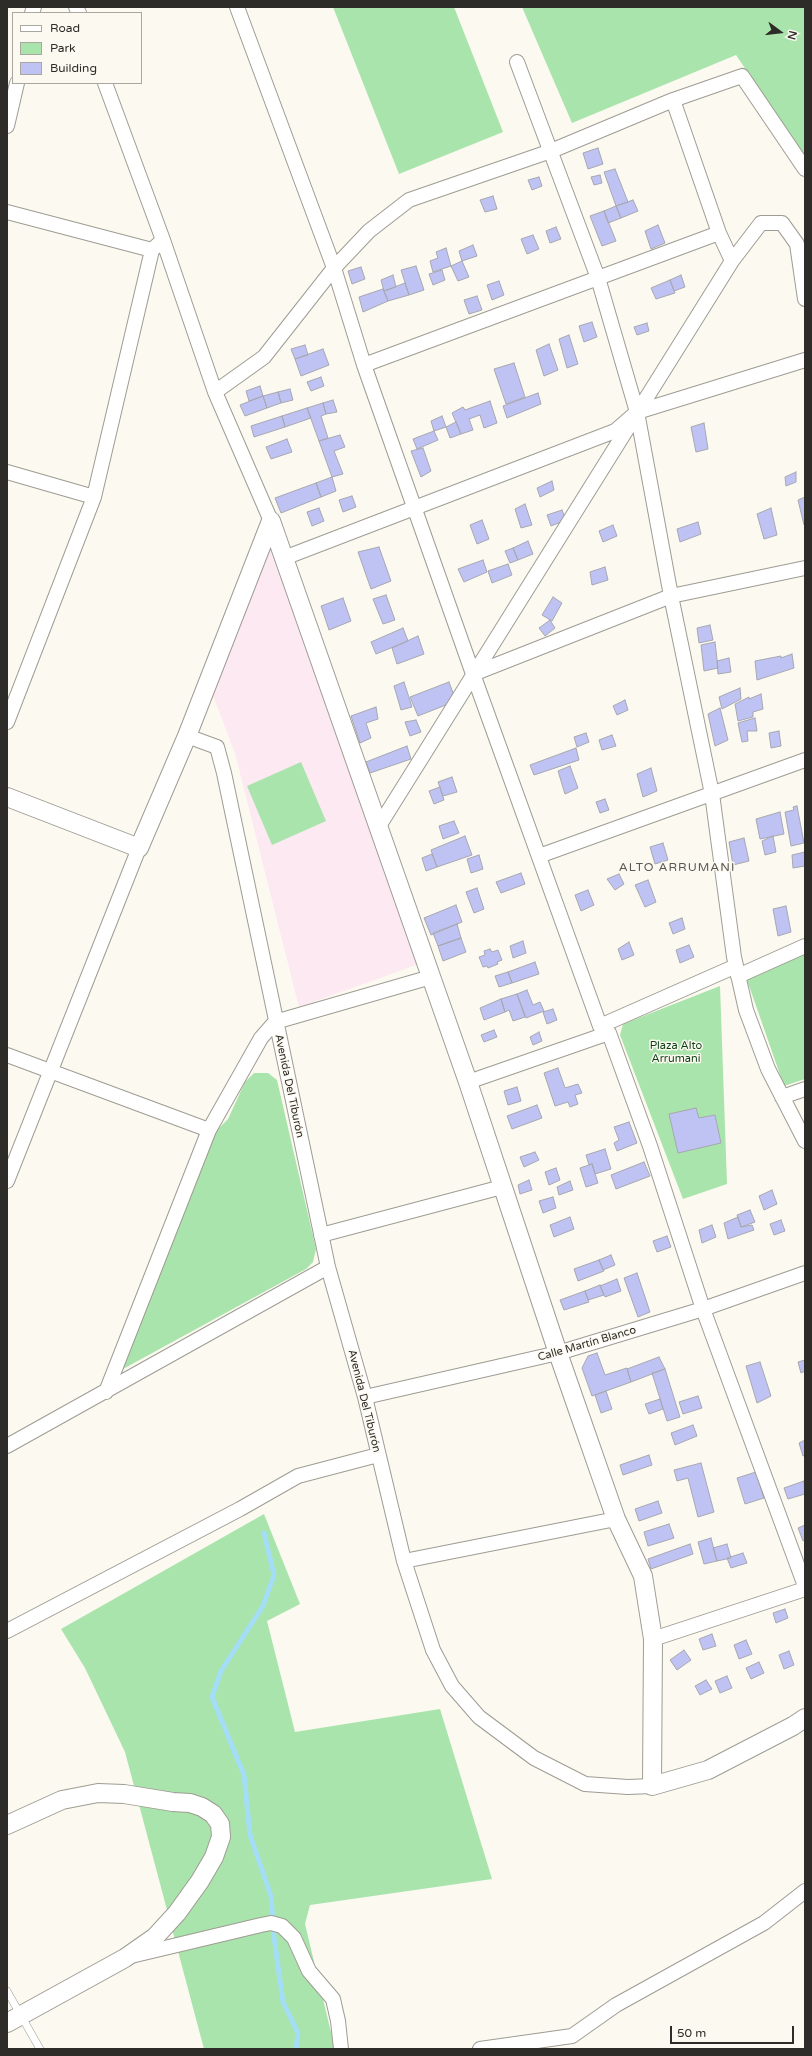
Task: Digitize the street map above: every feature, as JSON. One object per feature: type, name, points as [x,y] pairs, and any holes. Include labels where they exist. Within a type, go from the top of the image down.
[{"type":"street","points":[[237,7],[334,268],[364,366],[473,674],[539,856],[650,1146],[703,1309],[805,1588],[653,1638]]},
{"type":"street","points":[[518,62],[598,278],[637,412],[712,794],[737,971],[746,1010],[768,1070],[805,1141]]},
{"type":"street","points":[[215,392],[264,357],[334,268],[369,231],[409,200],[551,151],[673,100],[742,76],[805,169]]},
{"type":"street","points":[[7,126],[17,84]]},
{"type":"street","points":[[105,84],[163,240],[215,392],[271,521],[468,1082],[558,1353],[616,1519],[643,1576],[653,1638],[652,1786]]},
{"type":"street","points":[[673,100],[718,233],[732,262]]},
{"type":"street","points":[[7,212],[152,250]]},
{"type":"street","points":[[379,826],[732,262],[761,223],[782,223],[797,244],[805,299]]},
{"type":"street","points":[[364,366],[718,233]]},
{"type":"street","points":[[7,722],[94,497],[107,447],[152,250],[163,240]]},
{"type":"street","points":[[284,558],[615,431],[637,412],[805,360]]},
{"type":"street","points":[[7,472],[94,497]]},
{"type":"street","points":[[7,1181],[139,848],[187,736],[271,521]]},
{"type":"street","points":[[473,674],[672,596],[805,568]]},
{"type":"street","name":"Avenida Del Tiburón","points":[[187,736],[217,748],[221,760],[275,1022],[328,1267],[365,1397],[404,1561],[433,1650],[452,1686],[479,1717],[534,1758],[585,1784],[628,1787],[652,1786],[708,1770],[793,1726],[805,1718]]},
{"type":"street","points":[[539,856],[805,760]]},
{"type":"street","points":[[7,797],[139,848]]},
{"type":"street","points":[[468,1082],[604,1029],[737,971],[805,946]]},
{"type":"street","points":[[106,1392],[209,1130],[260,1038],[275,1022],[431,977]]},
{"type":"street","points":[[7,1055],[209,1130]]},
{"type":"street","points":[[782,1097],[805,1089]]},
{"type":"street","points":[[321,1235],[502,1187]]},
{"type":"street","points":[[7,1446],[328,1267]]},
{"type":"street","name":"Calle Martín Blanco","points":[[365,1397],[558,1353],[703,1309],[805,1273]]},
{"type":"street","points":[[7,1631],[240,1510],[298,1476],[378,1455]]},
{"type":"street","points":[[404,1561],[616,1519]]},
{"type":"street","points":[[7,1825],[62,1800],[98,1793],[124,1794],[173,1802],[190,1803],[202,1807],[213,1814],[220,1824],[221,1837],[214,1857],[200,1881],[177,1913],[155,1937],[125,1958],[14,2019]]},
{"type":"street","points":[[480,2049],[572,2036],[616,2005],[764,1922],[805,1891]]},
{"type":"street","points":[[125,1958],[261,1925],[271,1923],[282,1926],[294,1938],[309,1971],[333,1999],[338,2021],[341,2049]]},
{"type":"lane","points":[[7,1992],[14,2019],[40,2049]]},
{"type":"shaded area","points":[[271,548],[419,964],[299,1007],[235,753],[212,693]]},
{"type":"green space","points":[[333,7],[454,7],[503,132],[399,174]]},
{"type":"green space","points":[[522,7],[805,7],[805,157],[736,55],[572,123]]},
{"type":"green space","points":[[301,762],[326,821],[272,845],[247,786]]},
{"type":"green space","points":[[805,953],[805,1079],[784,1086],[746,977]]},
{"type":"green space","name":"Plaza Alto Arrumani","points":[[720,986],[727,1184],[683,1199],[620,1035],[623,1024]]},
{"type":"green space","points":[[254,1073],[268,1073],[277,1080],[316,1249],[313,1262],[306,1269],[123,1369],[215,1132],[228,1119],[245,1082]]},
{"type":"green space","points":[[264,1514],[300,1604],[267,1621],[295,1732],[440,1709],[492,1879],[310,1905],[305,1924],[335,2049],[204,2049],[125,1752],[85,1668],[61,1629]]},
{"type":"building","points":[[598,148],[603,164],[588,169],[583,153]]},
{"type":"building","points":[[615,169],[628,202],[616,206],[604,172]]},
{"type":"building","points":[[600,175],[602,183],[594,185],[591,177]]},
{"type":"building","points":[[539,177],[542,186],[532,190],[528,180]]},
{"type":"building","points":[[493,196],[497,209],[485,212],[480,200]]},
{"type":"building","points":[[633,200],[638,211],[621,218],[616,206]]},
{"type":"building","points":[[616,206],[621,218],[608,223],[604,211]]},
{"type":"building","points":[[604,211],[616,241],[602,246],[590,216]]},
{"type":"building","points":[[658,225],[665,243],[651,249],[645,231]]},
{"type":"building","points":[[556,227],[561,239],[550,243],[546,231]]},
{"type":"building","points":[[533,235],[539,249],[527,254],[521,239]]},
{"type":"building","points":[[473,245],[477,256],[462,261],[459,251]]},
{"type":"building","points":[[446,248],[451,266],[433,272],[430,261],[438,258],[436,252]]},
{"type":"building","points":[[462,261],[469,277],[458,281],[451,266]]},
{"type":"building","points":[[416,266],[424,290],[409,295],[401,270]]},
{"type":"building","points":[[361,267],[365,279],[352,284],[348,271]]},
{"type":"building","points":[[442,270],[445,280],[433,285],[429,274]]},
{"type":"building","points":[[393,275],[396,287],[384,291],[381,280]]},
{"type":"building","points":[[681,275],[685,287],[674,291],[670,280]]},
{"type":"building","points":[[670,280],[675,293],[656,299],[651,288]]},
{"type":"building","points":[[499,281],[504,295],[492,300],[487,285]]},
{"type":"building","points":[[405,283],[409,295],[388,301],[384,291]]},
{"type":"building","points":[[383,289],[388,301],[363,312],[359,297]]},
{"type":"building","points":[[477,296],[482,310],[469,314],[464,300]]},
{"type":"building","points":[[592,322],[597,337],[584,342],[579,326]]},
{"type":"building","points":[[647,323],[649,331],[637,335],[634,327]]},
{"type":"building","points":[[569,335],[578,364],[567,368],[559,339]]},
{"type":"building","points":[[549,344],[558,370],[544,376],[536,350]]},
{"type":"building","points":[[305,345],[308,355],[295,359],[291,349]]},
{"type":"building","points":[[323,349],[329,365],[301,376],[295,359]]},
{"type":"building","points":[[514,363],[525,397],[506,404],[494,369]]},
{"type":"building","points":[[321,377],[324,386],[311,391],[307,382]]},
{"type":"building","points":[[260,386],[263,396],[249,401],[246,391]]},
{"type":"building","points":[[290,389],[293,400],[281,403],[278,392]]},
{"type":"building","points":[[278,392],[281,403],[267,408],[263,396]]},
{"type":"building","points":[[538,393],[541,404],[507,418],[503,406]]},
{"type":"building","points":[[263,396],[267,408],[245,416],[240,405]]},
{"type":"building","points":[[333,400],[337,412],[326,414],[323,403]]},
{"type":"building","points":[[490,401],[497,423],[484,428],[480,415],[469,419],[473,430],[461,434],[452,413],[463,407],[465,410]]},
{"type":"building","points":[[323,403],[326,414],[321,416],[328,438],[319,441],[307,408]]},
{"type":"building","points":[[307,408],[311,418],[285,427],[282,416]]},
{"type":"building","points":[[282,416],[285,427],[254,437],[251,426]]},
{"type":"building","points":[[442,416],[446,427],[434,431],[431,421]]},
{"type":"building","points":[[456,422],[461,434],[450,438],[446,427]]},
{"type":"building","points":[[704,423],[708,449],[696,452],[691,427]]},
{"type":"building","points":[[434,431],[438,440],[417,449],[413,439]]},
{"type":"building","points":[[340,435],[345,447],[334,451],[343,474],[332,477],[319,441]]},
{"type":"building","points":[[287,439],[292,452],[271,459],[266,447]]},
{"type":"building","points":[[423,448],[431,471],[421,477],[411,451]]},
{"type":"building","points":[[796,472],[796,482],[786,486],[785,477]]},
{"type":"building","points":[[332,477],[336,491],[321,497],[316,483]]},
{"type":"building","points":[[552,481],[554,490],[540,497],[537,488]]},
{"type":"building","points":[[316,483],[321,497],[281,513],[275,498]]},
{"type":"building","points":[[352,496],[356,507],[343,512],[339,500]]},
{"type":"building","points":[[805,497],[805,525],[804,525],[798,500]]},
{"type":"building","points":[[525,504],[532,525],[521,528],[515,509]]},
{"type":"building","points":[[319,508],[324,521],[312,526],[307,512]]},
{"type":"building","points":[[771,508],[777,535],[764,539],[757,514]]},
{"type":"building","points":[[562,510],[566,520],[551,526],[547,515]]},
{"type":"building","points":[[482,520],[489,539],[477,544],[470,525]]},
{"type":"building","points":[[698,522],[701,534],[680,542],[677,529]]},
{"type":"building","points":[[613,525],[617,536],[603,542],[599,531]]},
{"type":"building","points":[[528,541],[533,554],[518,560],[513,548]]},
{"type":"building","points":[[379,547],[391,581],[371,589],[358,552]]},
{"type":"building","points":[[513,548],[518,560],[510,563],[505,551]]},
{"type":"building","points":[[483,560],[487,572],[464,582],[458,569]]},
{"type":"building","points":[[508,564],[512,575],[492,583],[488,571]]},
{"type":"building","points":[[605,567],[608,580],[592,585],[590,572]]},
{"type":"building","points":[[386,595],[395,620],[383,624],[373,599]]},
{"type":"building","points":[[553,597],[562,603],[552,621],[542,615]]},
{"type":"building","points":[[343,598],[351,621],[329,630],[321,606]]},
{"type":"building","points":[[550,620],[555,628],[545,636],[539,628]]},
{"type":"building","points":[[710,625],[713,640],[699,643],[697,628]]},
{"type":"building","points":[[403,628],[408,641],[376,654],[371,642]]},
{"type":"building","points":[[418,636],[424,654],[397,664],[392,648]]},
{"type":"building","points":[[715,642],[718,668],[704,671],[701,645]]},
{"type":"building","points":[[792,654],[794,668],[757,680],[755,661],[781,656],[781,658]]},
{"type":"building","points":[[729,658],[731,672],[718,674],[717,661]]},
{"type":"building","points":[[404,682],[412,707],[401,710],[394,686]]},
{"type":"building","points":[[449,682],[456,701],[418,716],[410,697]]},
{"type":"building","points":[[740,688],[741,699],[722,709],[719,697]]},
{"type":"building","points":[[761,694],[763,709],[753,712],[753,717],[738,721],[735,704],[749,697],[749,699]]},
{"type":"building","points":[[625,700],[628,710],[617,715],[613,706]]},
{"type":"building","points":[[376,707],[378,719],[366,723],[371,738],[360,743],[351,716]]},
{"type":"building","points":[[720,708],[728,740],[715,746],[708,714]]},
{"type":"building","points":[[755,718],[757,731],[747,731],[748,741],[742,742],[738,723]]},
{"type":"building","points":[[416,720],[421,732],[410,736],[405,722]]},
{"type":"building","points":[[779,731],[781,746],[771,748],[769,733]]},
{"type":"building","points":[[586,733],[589,742],[577,747],[574,737]]},
{"type":"building","points":[[612,735],[616,746],[602,750],[599,740]]},
{"type":"building","points":[[407,746],[411,759],[370,773],[366,762]]},
{"type":"building","points":[[576,748],[579,760],[534,775],[530,765]]},
{"type":"building","points":[[570,766],[578,788],[565,794],[558,771]]},
{"type":"building","points":[[651,768],[657,791],[643,797],[637,774]]},
{"type":"building","points":[[452,777],[457,792],[443,796],[438,782]]},
{"type":"building","points":[[440,787],[444,800],[434,804],[429,791]]},
{"type":"building","points":[[605,799],[609,810],[600,813],[596,802]]},
{"type":"building","points":[[797,806],[804,843],[791,846],[785,812],[794,810],[793,807]]},
{"type":"building","points":[[780,812],[784,834],[760,839],[756,819]]},
{"type":"building","points":[[454,821],[459,833],[443,839],[439,826]]},
{"type":"building","points":[[465,836],[472,855],[437,867],[431,850]]},
{"type":"building","points":[[773,836],[776,852],[765,855],[762,841]]},
{"type":"building","points":[[744,838],[749,861],[733,865],[729,842]]},
{"type":"building","points":[[663,843],[668,860],[655,864],[650,847]]},
{"type":"building","points":[[805,852],[805,866],[793,868],[792,855]]},
{"type":"building","points":[[432,854],[437,867],[426,871],[422,858]]},
{"type":"building","points":[[479,855],[483,869],[471,873],[467,859]]},
{"type":"building","points":[[521,873],[525,884],[501,893],[496,882]]},
{"type":"building","points":[[619,874],[624,884],[615,890],[607,879]]},
{"type":"building","points":[[648,880],[656,902],[645,907],[635,885]]},
{"type":"building","points":[[477,888],[484,909],[474,913],[466,892]]},
{"type":"building","points":[[588,890],[594,905],[581,911],[575,895]]},
{"type":"building","points":[[456,905],[462,922],[431,935],[424,918]]},
{"type":"building","points":[[786,906],[791,932],[778,936],[773,909]]},
{"type":"building","points":[[682,918],[685,929],[673,934],[669,923]]},
{"type":"building","points":[[457,924],[461,938],[438,946],[433,933]]},
{"type":"building","points":[[461,938],[466,952],[443,961],[438,946]]},
{"type":"building","points":[[523,941],[526,953],[513,958],[510,946]]},
{"type":"building","points":[[629,942],[634,955],[622,960],[618,949]]},
{"type":"building","points":[[689,945],[694,957],[680,963],[676,950]]},
{"type":"building","points":[[490,949],[492,952],[498,950],[502,960],[497,962],[498,964],[488,968],[487,966],[483,967],[479,957],[485,955],[484,951]]},
{"type":"building","points":[[535,962],[539,974],[512,983],[508,972]]},
{"type":"building","points":[[508,972],[512,983],[499,987],[495,976]]},
{"type":"building","points":[[527,990],[533,1005],[540,1002],[544,1011],[526,1018],[517,994]]},
{"type":"building","points":[[517,994],[525,1017],[513,1021],[509,1010],[505,1012],[501,999]]},
{"type":"building","points":[[501,999],[505,1012],[484,1020],[480,1008]]},
{"type":"building","points":[[553,1009],[557,1020],[547,1024],[543,1012]]},
{"type":"building","points":[[494,1030],[497,1037],[484,1042],[481,1035]]},
{"type":"building","points":[[539,1032],[542,1041],[533,1045],[530,1037]]},
{"type":"building","points":[[558,1068],[565,1088],[578,1084],[582,1093],[575,1095],[578,1104],[570,1107],[568,1102],[555,1106],[544,1073]]},
{"type":"building","points":[[517,1087],[521,1101],[508,1105],[504,1091]]},
{"type":"building","points":[[537,1105],[542,1118],[512,1129],[507,1116]]},
{"type":"building","points":[[696,1108],[699,1118],[715,1115],[721,1143],[678,1153],[669,1114]]},
{"type":"building","points":[[629,1122],[637,1143],[617,1151],[614,1143],[619,1140],[614,1127]]},
{"type":"building","points":[[605,1149],[611,1169],[595,1174],[592,1164],[589,1165],[586,1155]]},
{"type":"building","points":[[535,1152],[539,1160],[524,1167],[520,1157]]},
{"type":"building","points":[[644,1162],[650,1176],[616,1189],[611,1175]]},
{"type":"building","points":[[592,1164],[598,1183],[586,1187],[580,1168]]},
{"type":"building","points":[[556,1168],[560,1180],[549,1185],[545,1172]]},
{"type":"building","points":[[529,1180],[532,1190],[520,1194],[518,1185]]},
{"type":"building","points":[[570,1181],[573,1190],[559,1195],[557,1187]]},
{"type":"building","points":[[772,1190],[777,1204],[764,1210],[759,1196]]},
{"type":"building","points":[[553,1197],[556,1208],[543,1213],[539,1201]]},
{"type":"building","points":[[750,1210],[755,1222],[741,1227],[737,1215]]},
{"type":"building","points":[[570,1217],[574,1229],[554,1237],[550,1225]]},
{"type":"building","points":[[738,1217],[741,1227],[752,1225],[754,1230],[728,1239],[724,1223]]},
{"type":"building","points":[[781,1220],[785,1231],[774,1235],[770,1224]]},
{"type":"building","points":[[712,1225],[716,1237],[702,1243],[699,1230]]},
{"type":"building","points":[[667,1236],[671,1247],[657,1252],[653,1241]]},
{"type":"building","points":[[611,1255],[615,1265],[603,1270],[599,1260]]},
{"type":"building","points":[[599,1260],[604,1271],[578,1281],[574,1269]]},
{"type":"building","points":[[637,1273],[650,1312],[638,1317],[624,1278]]},
{"type":"building","points":[[617,1279],[621,1291],[605,1297],[600,1286]]},
{"type":"building","points":[[600,1285],[604,1295],[588,1300],[585,1291]]},
{"type":"building","points":[[585,1291],[589,1302],[564,1310],[560,1300]]},
{"type":"building","points":[[597,1353],[605,1375],[627,1368],[631,1382],[592,1396],[582,1368],[588,1356]]},
{"type":"building","points":[[659,1357],[665,1369],[631,1382],[627,1369]]},
{"type":"building","points":[[805,1360],[805,1371],[801,1373],[798,1362]]},
{"type":"building","points":[[760,1362],[771,1396],[757,1403],[746,1366]]},
{"type":"building","points":[[665,1369],[680,1417],[667,1421],[652,1373]]},
{"type":"building","points":[[606,1391],[612,1409],[601,1413],[595,1395]]},
{"type":"building","points":[[698,1396],[702,1408],[683,1414],[679,1402]]},
{"type":"building","points":[[660,1399],[663,1409],[649,1414],[645,1404]]},
{"type":"building","points":[[693,1425],[697,1436],[675,1445],[671,1433]]},
{"type":"building","points":[[805,1440],[805,1455],[803,1456],[799,1443]]},
{"type":"building","points":[[649,1455],[652,1465],[623,1475],[620,1465]]},
{"type":"building","points":[[701,1463],[714,1512],[698,1517],[688,1478],[677,1481],[674,1470]]},
{"type":"building","points":[[756,1472],[764,1498],[745,1504],[737,1478]]},
{"type":"building","points":[[804,1481],[805,1494],[788,1499],[784,1488]]},
{"type":"building","points":[[658,1501],[662,1513],[639,1521],[635,1509]]},
{"type":"building","points":[[669,1524],[674,1538],[648,1546],[644,1532]]},
{"type":"building","points":[[805,1525],[805,1540],[803,1541],[798,1528]]},
{"type":"building","points":[[711,1538],[717,1561],[704,1564],[698,1542]]},
{"type":"building","points":[[690,1544],[693,1554],[651,1569],[648,1559]]},
{"type":"building","points":[[727,1544],[731,1558],[717,1561],[713,1548]]},
{"type":"building","points":[[743,1553],[747,1563],[731,1568],[727,1558]]},
{"type":"building","points":[[785,1609],[788,1618],[776,1623],[773,1613]]},
{"type":"building","points":[[712,1634],[716,1646],[703,1650],[699,1639]]},
{"type":"building","points":[[746,1640],[752,1654],[739,1659],[734,1645]]},
{"type":"building","points":[[684,1650],[691,1660],[677,1670],[670,1660]]},
{"type":"building","points":[[789,1651],[794,1665],[784,1669],[779,1655]]},
{"type":"building","points":[[759,1662],[764,1673],[751,1679],[746,1668]]},
{"type":"building","points":[[727,1676],[732,1688],[720,1693],[715,1681]]},
{"type":"building","points":[[706,1680],[712,1689],[700,1695],[695,1686]]},
{"type":"waterway","points":[[264,1533],[274,1575],[263,1606],[221,1671],[212,1697],[244,1775],[250,1835],[271,1896],[274,1937],[283,2002],[298,2033],[296,2049]]},
{"type":"district","name":"ALTO ARRUMANI","points":[[677,868]]}]
